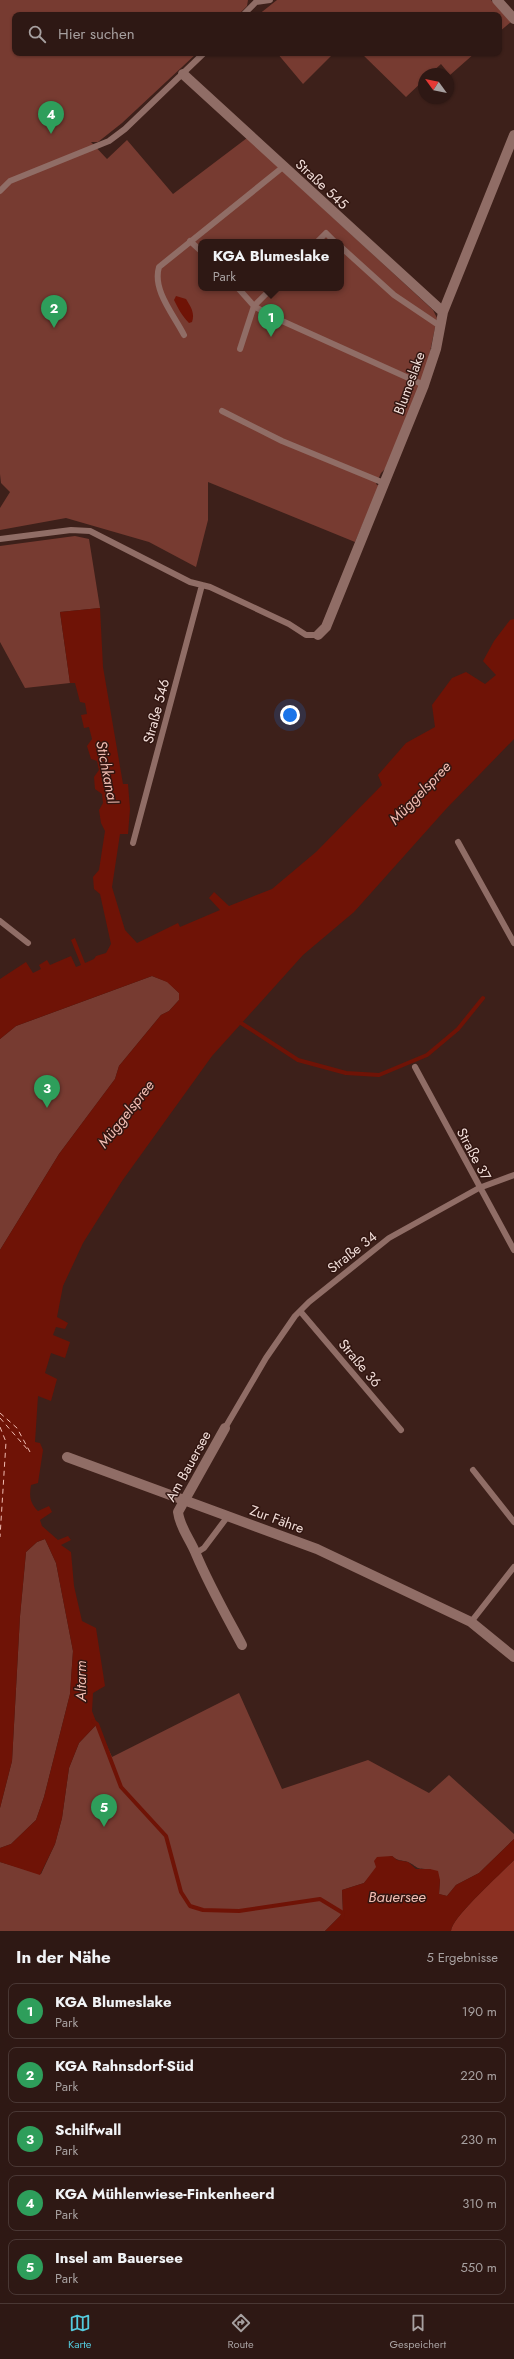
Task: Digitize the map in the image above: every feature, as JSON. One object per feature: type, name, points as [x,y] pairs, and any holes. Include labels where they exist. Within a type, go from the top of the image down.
[{"type":"street","points":[[497,0],[514,19]]},
{"type":"street","name":"Straße 545","points":[[183,74],[443,312]]},
{"type":"street","name":"Blumeslake","points":[[318,635],[326,627],[424,385],[436,349],[443,312],[514,135]]},
{"type":"street","name":"Am Bauersee","points":[[225,1428],[178,1512],[180,1522],[196,1553],[202,1569],[242,1646]]},
{"type":"street","name":"Zur Fähre","points":[[67,1457],[317,1549],[472,1622],[514,1657]]},
{"type":"lane","points":[[246,12],[255,1],[270,0]]},
{"type":"lane","points":[[0,191],[10,181],[108,141],[125,129],[201,56]]},
{"type":"lane","points":[[184,334],[158,286],[156,276],[159,267],[283,167]]},
{"type":"lane","points":[[320,239],[326,233],[332,239]]},
{"type":"lane","points":[[190,241],[198,248]]},
{"type":"lane","points":[[344,250],[394,295],[440,326]]},
{"type":"lane","points":[[241,291],[254,306],[298,329],[424,385]]},
{"type":"lane","points":[[240,349],[254,306],[269,291]]},
{"type":"lane","points":[[222,411],[282,441],[384,483]]},
{"type":"lane","points":[[0,540],[71,530],[90,531],[190,582],[202,585],[289,624],[306,635],[318,635]]},
{"type":"lane","name":"Straße 546","points":[[133,844],[202,585]]},
{"type":"lane","points":[[458,842],[514,943]]},
{"type":"lane","points":[[0,921],[28,943]]},
{"type":"lane","name":"Straße 37","points":[[415,1067],[479,1188],[514,1250]]},
{"type":"lane","name":"Straße 34","points":[[245,1395],[266,1358],[300,1311],[389,1238],[479,1188],[514,1175]]},
{"type":"lane","name":"Straße 36","points":[[300,1311],[401,1430]]},
{"type":"lane","name":"Am Bauersee","points":[[225,1428],[245,1395]]},
{"type":"lane","points":[[473,1470],[514,1522]]},
{"type":"lane","points":[[196,1553],[204,1548],[228,1516]]},
{"type":"lane","points":[[472,1622],[514,1567]]},
{"type":"shaded area","points":[[0,0],[248,0],[247,6],[241,12],[12,12],[12,56],[194,56],[122,123],[98,142],[91,142],[107,159],[127,140],[173,194],[247,138],[433,310],[437,318],[426,371],[387,467],[381,473],[376,484],[379,486],[355,542],[208,482],[208,520],[196,567],[149,542],[66,518],[0,530],[0,508],[10,492],[1,483]]},
{"type":"shaded area","points":[[277,0],[491,0],[502,12],[262,12]]},
{"type":"shaded area","points":[[502,12],[511,22],[502,30]]},
{"type":"shaded area","points":[[280,56],[331,56],[303,84]]},
{"type":"shaded area","points":[[364,56],[472,56],[454,71],[454,68],[444,68],[441,64],[437,68],[418,68],[418,86],[406,97]]},
{"type":"shaded area","points":[[75,536],[89,539],[100,608],[60,612],[70,683],[25,688],[0,642],[0,546]]},
{"type":"shaded area","points":[[152,976],[168,982],[179,993],[179,1000],[169,1011],[161,1015],[119,1066],[115,1079],[59,1154],[0,1250],[0,1039],[16,1026]]},
{"type":"shaded area","points":[[45,1539],[56,1563],[73,1651],[70,1694],[44,1797],[36,1820],[11,1844],[0,1848],[0,1808],[12,1761],[20,1616],[26,1552],[37,1542]]},
{"type":"shaded area","points":[[239,1693],[282,1789],[368,1760],[429,1793],[449,1775],[514,1834],[514,1839],[479,1873],[456,1885],[447,1896],[439,1894],[440,1880],[430,1869],[419,1868],[408,1862],[398,1860],[392,1856],[385,1858],[364,1883],[342,1890],[343,1913],[325,1931],[0,1931],[0,1862],[41,1874],[55,1844],[62,1818],[69,1768],[79,1743],[97,1724],[112,1757]]},
{"type":"shaded area","points":[[514,1860],[514,1931],[451,1931],[454,1924],[468,1906]]},
{"type":"water","points":[[176,296],[186,299],[188,302],[193,313],[192,322],[189,323],[180,312],[174,300]]},
{"type":"water","points":[[100,608],[103,667],[123,784],[128,784],[130,809],[128,834],[120,834],[112,887],[125,930],[137,943],[178,923],[180,927],[220,910],[209,898],[214,892],[229,906],[272,889],[316,852],[382,785],[378,775],[406,743],[435,727],[432,705],[452,678],[466,672],[485,684],[496,675],[483,661],[494,641],[510,620],[514,619],[514,739],[446,809],[354,912],[303,955],[212,1056],[122,1181],[83,1243],[63,1286],[57,1317],[68,1323],[65,1329],[56,1327],[53,1335],[70,1342],[65,1358],[51,1353],[45,1373],[57,1379],[51,1401],[38,1396],[35,1442],[40,1443],[43,1450],[38,1483],[31,1485],[30,1496],[33,1505],[38,1511],[49,1506],[52,1512],[40,1520],[42,1526],[58,1540],[68,1536],[71,1540],[61,1545],[71,1552],[74,1586],[82,1621],[96,1628],[105,1686],[93,1693],[92,1711],[97,1724],[79,1743],[69,1768],[62,1818],[55,1844],[40,1875],[0,1862],[0,1848],[11,1844],[36,1820],[44,1797],[70,1694],[73,1651],[56,1563],[45,1539],[37,1542],[26,1552],[20,1616],[12,1761],[0,1808],[0,1250],[59,1154],[115,1079],[119,1066],[161,1015],[169,1011],[179,1000],[179,993],[167,982],[152,976],[16,1026],[0,1039],[0,979],[26,962],[33,973],[41,969],[39,965],[47,960],[50,965],[71,956],[76,967],[81,965],[71,940],[75,938],[85,963],[94,959],[96,956],[106,953],[111,944],[100,894],[94,889],[93,877],[99,870],[105,831],[101,823],[99,810],[103,803],[102,794],[95,789],[94,777],[99,770],[97,761],[91,759],[87,746],[92,739],[89,727],[84,728],[81,715],[87,714],[85,703],[80,702],[75,683],[70,683],[60,612]]},
{"type":"water","name":"Bauersee","points":[[514,1839],[514,1860],[468,1906],[454,1924],[451,1931],[325,1931],[343,1913],[342,1890],[364,1883],[376,1867],[374,1861],[377,1857],[392,1856],[397,1860],[408,1862],[416,1869],[430,1869],[438,1871],[440,1880],[439,1894],[447,1896],[456,1885],[479,1873]]},
{"type":"waterway","points":[[241,1023],[298,1060],[346,1073],[379,1075],[427,1055],[458,1029],[483,998]]},
{"type":"waterway","points":[[93,1721],[97,1724],[121,1787],[166,1836],[181,1892],[190,1906],[203,1910],[239,1911],[320,1899],[343,1913],[342,1918]]},
{"type":"ferry route","points":[[0,1413],[17,1428],[30,1452]]},
{"type":"ferry route","points":[[0,1418],[28,1450]]},
{"type":"ferry route","points":[[0,1427],[6,1442],[0,1537]]},
{"type":"place","name":"KGA Mühlenwiese-Finkenheerd","points":[[51,134]]},
{"type":"place","name":"KGA Rahnsdorf-Süd","points":[[54,328]]},
{"type":"place","name":"KGA Blumeslake","points":[[271,337]]},
{"type":"place","name":"Schilfwall","points":[[47,1108]]},
{"type":"place","name":"Insel am Bauersee","points":[[104,1827]]},
{"type":"water label","name":"Stichkanal","points":[[107,772]]},
{"type":"water label","name":"Müggelspree","points":[[420,793]]},
{"type":"water label","name":"Müggelspree","points":[[126,1114]]},
{"type":"water label","name":"Altarm","points":[[81,1681]]}]
